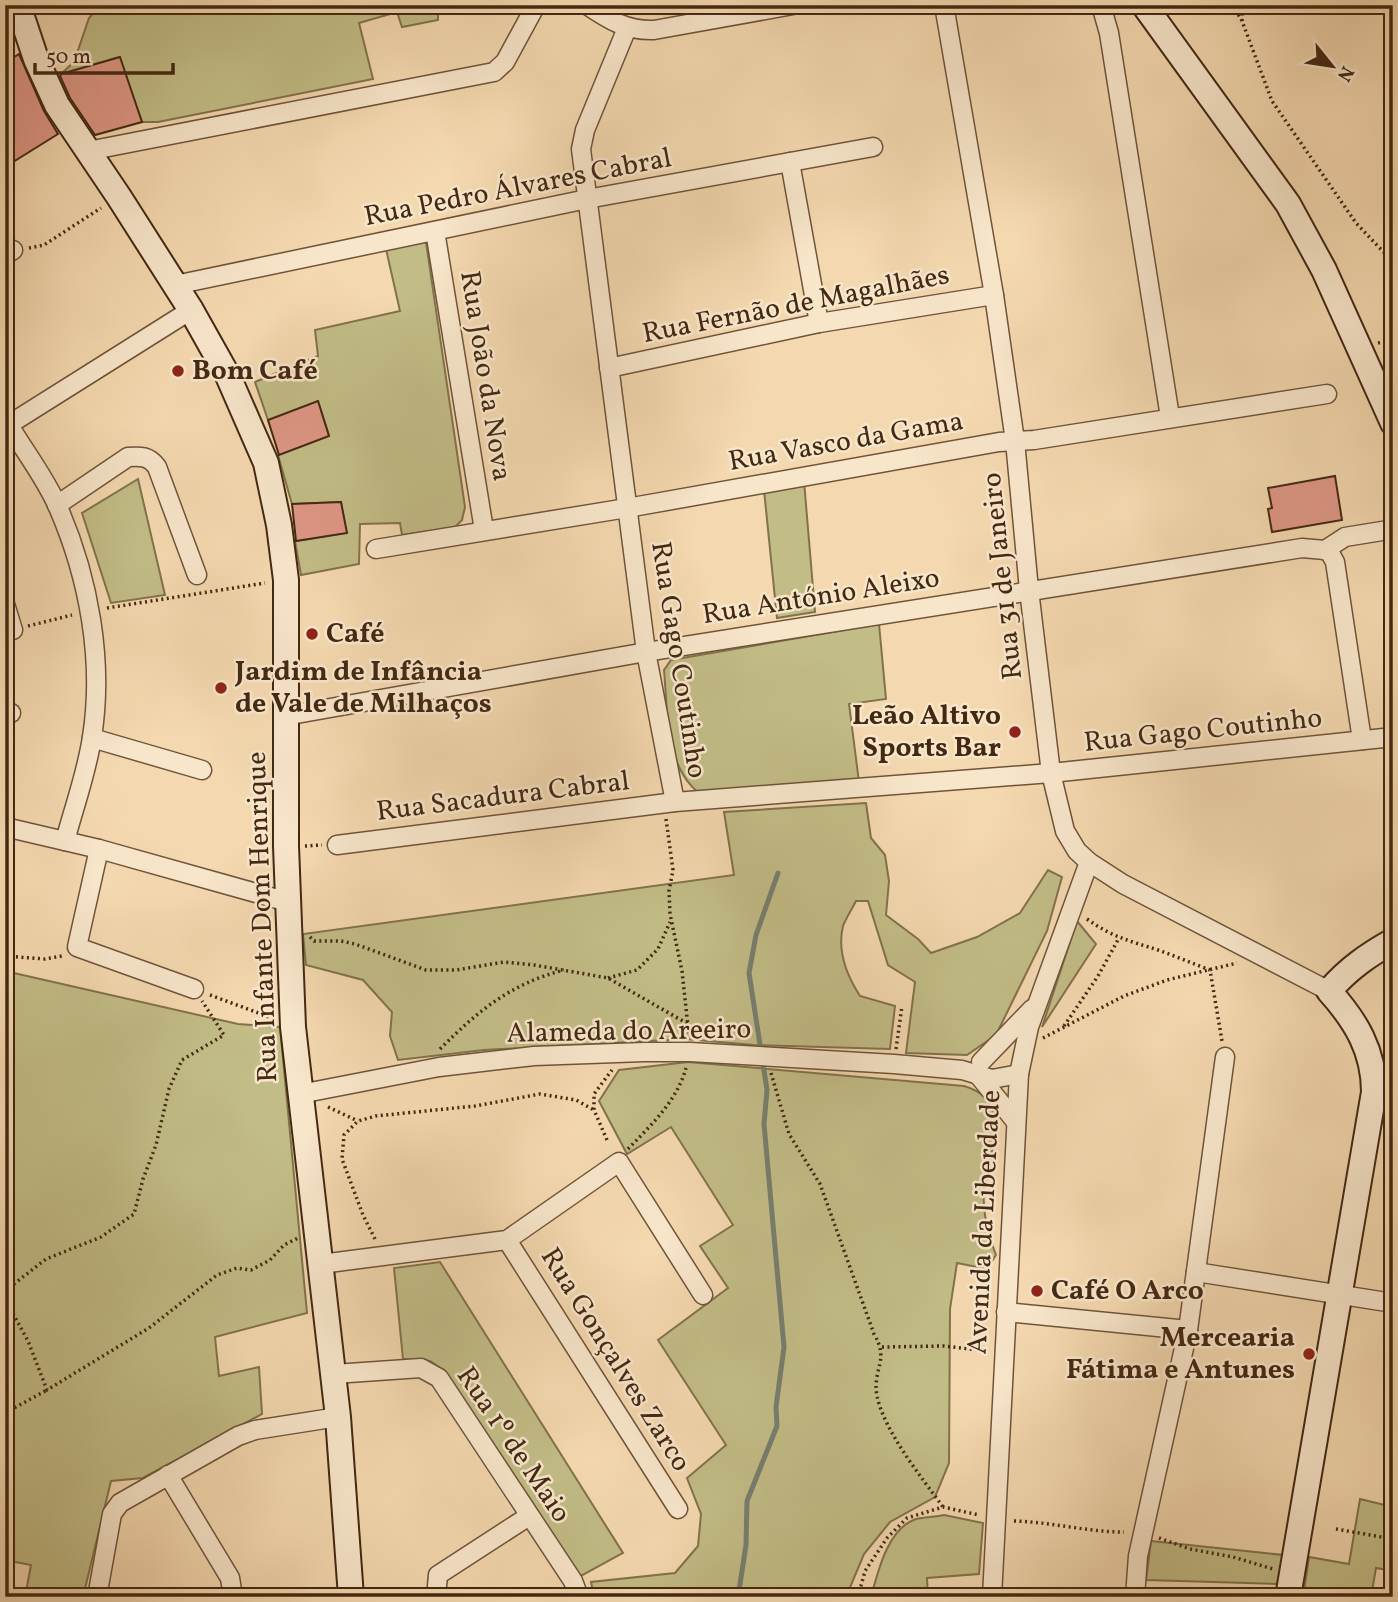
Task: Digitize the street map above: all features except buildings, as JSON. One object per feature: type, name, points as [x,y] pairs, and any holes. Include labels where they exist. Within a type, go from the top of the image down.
[{"type":"street","name":"Rua Infante Dom Henrique","points":[[18,5],[36,60],[57,105],[191,310],[228,376],[266,463],[279,526],[286,580],[286,846],[293,1027],[334,1374],[351,1597]]},
{"type":"street","points":[[88,151],[494,72],[505,62],[536,5]]},
{"type":"street","points":[[587,5],[628,28],[654,30],[793,5]]},
{"type":"street","name":"Rua 31 de Janeiro","points":[[944,5],[994,295],[1015,441],[1028,590],[1051,773],[1065,831],[1077,851],[1089,862],[1160,904],[1253,952],[1337,1000]]},
{"type":"street","points":[[1101,5],[1109,33],[1170,417]]},
{"type":"street","points":[[1144,5],[1288,204],[1324,270],[1393,423]]},
{"type":"street","name":"Rua Gago Coutinho","points":[[628,28],[582,143],[581,155],[626,508],[668,803],[1051,773],[1393,737]]},
{"type":"street","name":"Rua Pedro Álvares Cabral","points":[[175,285],[587,199],[873,147]]},
{"type":"street","points":[[790,162],[819,323]]},
{"type":"street","name":"Rua João da Nova","points":[[435,231],[484,530]]},
{"type":"street","name":"Rua Fernão de Magalhães","points":[[609,368],[819,323],[994,295]]},
{"type":"street","points":[[65,841],[92,738],[95,672],[89,611],[81,569],[57,505],[7,426],[191,310]]},
{"type":"street","name":"Rua Vasco da Gama","points":[[376,549],[999,442],[1326,394]]},
{"type":"street","points":[[57,505],[128,457],[151,459],[157,467],[197,575]]},
{"type":"street","name":"Rua António Aleixo","points":[[285,716],[646,652],[1028,590],[1302,548],[1325,550],[1345,537],[1388,530]]},
{"type":"street","points":[[1325,550],[1335,562],[1362,740]]},
{"type":"street","points":[[5,604],[13,630]]},
{"type":"street","points":[[92,738],[202,770]]},
{"type":"street","name":"Rua Sacadura Cabral","points":[[337,845],[668,803]]},
{"type":"street","points":[[5,827],[99,849],[288,902]]},
{"type":"street","points":[[99,849],[77,947],[194,989]]},
{"type":"street","name":"Avenida da Liberdade","points":[[992,1597],[1019,1074],[1024,1045],[1037,1003],[1089,862]]},
{"type":"street","points":[[1288,1597],[1342,1294],[1374,1092],[1373,1068],[1365,1041],[1337,1000],[1358,983],[1393,942]]},
{"type":"street","name":"Alameda do Areeiro","points":[[980,1069],[1037,1003]]},
{"type":"street","name":"Alameda do Areeiro","points":[[300,1094],[452,1065],[534,1055],[690,1052],[980,1069],[1000,1079],[1019,1074]]},
{"type":"street","points":[[1135,1597],[1138,1556],[1188,1330],[1224,1057]]},
{"type":"street","points":[[980,1069],[1016,1122]]},
{"type":"street","points":[[321,1264],[508,1240],[619,1162],[704,1294]]},
{"type":"street","name":"Rua Gonçalves Zarco","points":[[508,1240],[678,1508]]},
{"type":"street","points":[[1196,1272],[1393,1303]]},
{"type":"street","points":[[1006,1312],[1188,1330]]},
{"type":"street","name":"Rua 1º de Maio","points":[[334,1374],[421,1368],[439,1378],[573,1581],[579,1597]]},
{"type":"street","points":[[97,1597],[112,1514],[120,1503],[238,1436],[255,1430],[338,1417]]},
{"type":"street","points":[[168,1475],[230,1578],[233,1597]]},
{"type":"street","points":[[436,1597],[438,1575],[529,1516]]},
{"type":"path","points":[[1233,5],[1242,20],[1272,101],[1356,223],[1393,262]]},
{"type":"path","points":[[1242,20],[1243,5]]},
{"type":"path","points":[[44,245],[119,197]]},
{"type":"path","points":[[13,630],[89,611],[286,580]]},
{"type":"path","points":[[619,1162],[626,1150],[657,1119],[681,1085],[690,1052],[682,971],[671,920],[669,891],[673,870],[668,803]]},
{"type":"path","points":[[286,846],[337,845]]},
{"type":"path","points":[[1072,907],[1106,933],[1119,939],[1210,970]]},
{"type":"path","points":[[608,978],[637,970],[657,949],[671,920]]},
{"type":"path","points":[[303,930],[314,941],[355,944],[426,970],[456,970],[504,962],[608,978],[688,1024]]},
{"type":"path","points":[[1062,1028],[1098,976],[1119,939]]},
{"type":"path","points":[[5,956],[45,959],[69,954],[77,947]]},
{"type":"path","points":[[1024,1045],[1036,1042],[1124,996],[1167,980],[1246,960],[1253,952]]},
{"type":"path","points":[[437,1052],[472,1016],[511,990],[543,975],[565,970]]},
{"type":"path","points":[[1210,970],[1224,1057]]},
{"type":"path","points":[[194,989],[293,1027]]},
{"type":"path","points":[[5,1291],[46,1259],[101,1237],[134,1214],[156,1145],[169,1088],[182,1060],[224,1035],[194,989]]},
{"type":"path","points":[[894,1063],[902,1006]]},
{"type":"path","points":[[607,1140],[594,1110],[594,1094],[623,1053]]},
{"type":"path","points":[[771,1056],[772,1078],[789,1134],[820,1184],[874,1334],[882,1347],[881,1363],[875,1382],[878,1400],[905,1454],[943,1507]]},
{"type":"path","points":[[383,1256],[363,1215],[342,1159],[344,1135],[358,1121],[376,1116],[475,1106],[540,1094],[576,1100],[594,1110]]},
{"type":"path","points":[[5,1413],[47,1391],[149,1328],[217,1275],[237,1268],[251,1270],[270,1260],[284,1245],[300,1237]]},
{"type":"path","points":[[5,1299],[28,1341],[47,1391]]},
{"type":"path","points":[[882,1347],[944,1346],[1004,1353]]},
{"type":"path","points":[[858,1597],[865,1571],[887,1538],[907,1518],[943,1507],[996,1520]]},
{"type":"path","points":[[1336,1529],[1393,1539]]},
{"type":"shaded area","points":[[100,5],[438,5],[438,20],[402,27],[397,12],[359,23],[373,79],[158,122],[142,122],[119,57],[61,74],[74,62],[89,18]]},
{"type":"shaded area","points":[[419,240],[426,242],[465,507],[462,520],[455,527],[402,535],[400,523],[360,524],[359,564],[301,575],[295,541],[346,533],[341,502],[292,504],[278,455],[329,436],[318,401],[268,420],[255,382],[318,356],[315,330],[400,311],[386,249]]},
{"type":"shaded area","points":[[138,479],[165,595],[111,603],[82,513]]},
{"type":"shaded area","points":[[804,481],[815,612],[777,618],[764,490]]},
{"type":"shaded area","points":[[879,624],[886,699],[849,704],[859,782],[700,794],[688,782],[674,754],[670,737],[664,670],[671,660]]},
{"type":"shaded area","points":[[866,803],[871,838],[885,855],[889,881],[886,915],[918,939],[931,953],[977,937],[1020,913],[1048,870],[1062,877],[1047,931],[996,1035],[967,1055],[906,1053],[915,982],[888,965],[868,901],[856,901],[843,926],[842,954],[847,972],[860,996],[895,1006],[890,1049],[754,1045],[685,1039],[484,1050],[398,1060],[390,1036],[392,1012],[363,980],[306,965],[303,934],[734,875],[724,812]]},
{"type":"shaded area","points":[[1077,921],[1096,944],[1042,1027]]},
{"type":"shaded area","points":[[5,971],[238,1024],[280,1027],[307,1313],[215,1337],[219,1376],[259,1367],[262,1414],[143,1478],[111,1481],[83,1597],[25,1597],[31,1565],[5,1560]]},
{"type":"shaded area","points":[[688,1062],[964,1086],[980,1093],[990,1103],[994,1116],[994,1145],[984,1190],[984,1207],[996,1255],[987,1269],[957,1263],[950,1309],[949,1463],[935,1497],[890,1522],[864,1554],[846,1597],[594,1597],[591,1582],[675,1573],[698,1546],[701,1514],[687,1478],[726,1445],[658,1340],[728,1288],[700,1246],[733,1225],[671,1127],[627,1154],[599,1101],[619,1070]]},
{"type":"shaded area","points":[[440,1262],[623,1553],[579,1577],[441,1369],[430,1361],[403,1359],[394,1268]]},
{"type":"shaded area","points":[[1360,1499],[1393,1507],[1393,1571],[1376,1568],[1371,1597],[1303,1597],[1309,1557],[1349,1564]]},
{"type":"shaded area","points":[[944,1515],[983,1523],[979,1574],[927,1578],[928,1597],[871,1597],[886,1552],[898,1531],[916,1519]]},
{"type":"shaded area","points":[[1151,1541],[1283,1555],[1277,1584],[1146,1580]]},
{"type":"waterway","points":[[738,1597],[746,1545],[747,1501],[777,1426],[776,1407],[784,1347],[764,1124],[767,1090],[749,973],[756,935],[778,873]]},
{"type":"place","name":"Bom Café","points":[[178,371]]},
{"type":"place","name":"Café","points":[[312,634]]},
{"type":"place","name":"Jardim de Infância de Vale de Milhaços","points":[[221,688]]},
{"type":"place","name":"Leão Altivo Sports Bar","points":[[1015,732]]},
{"type":"place","name":"Café O Arco","points":[[1037,1291]]},
{"type":"place","name":"Mercearia Fátima e Antunes","points":[[1309,1354]]}]
